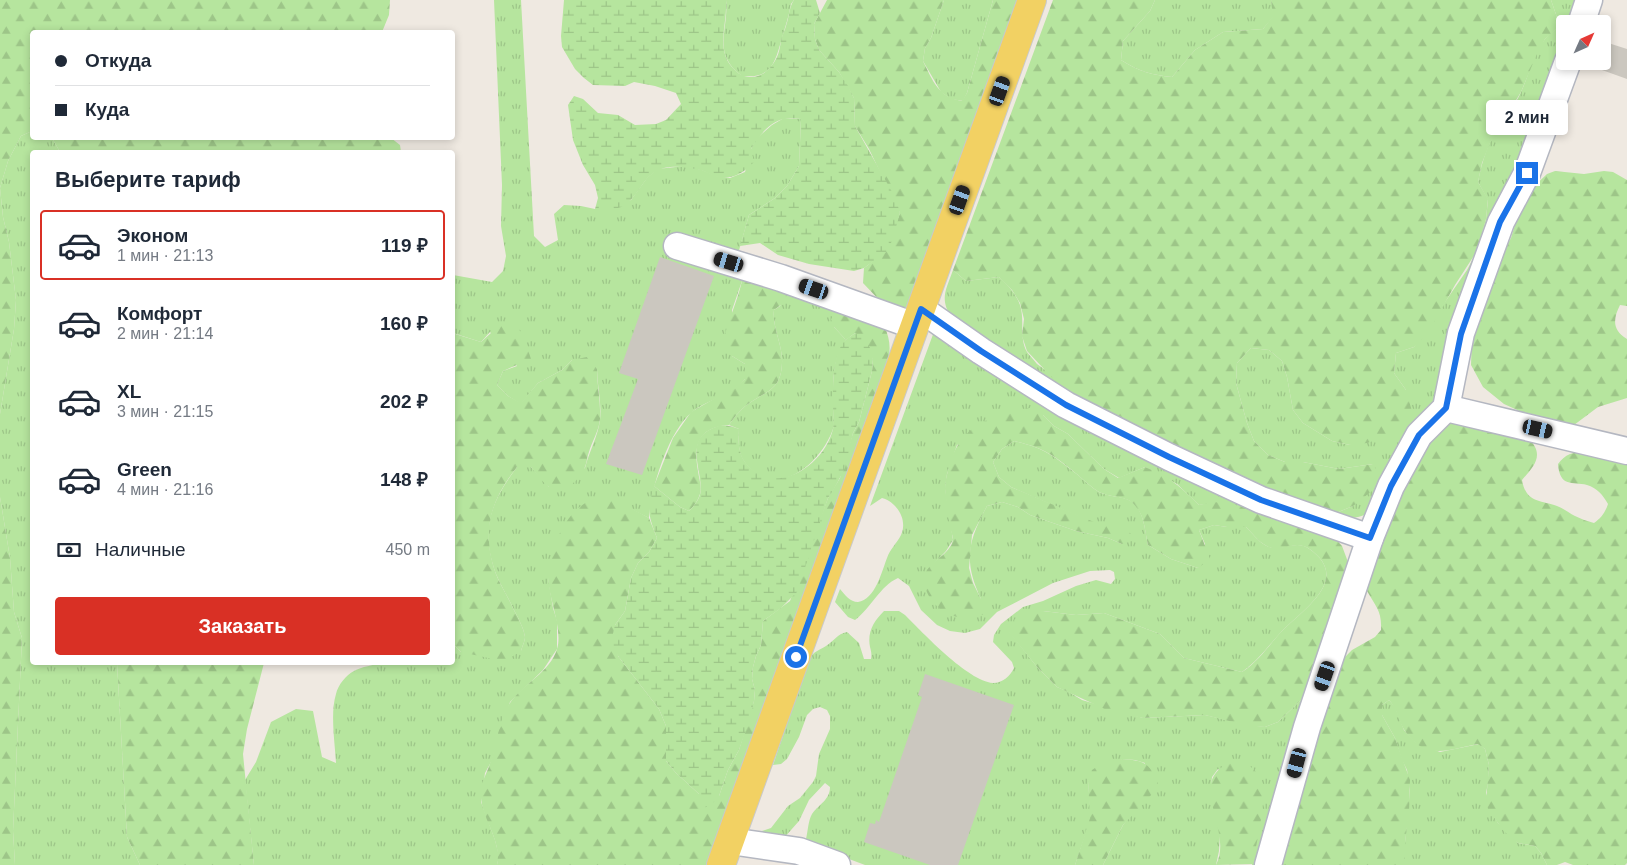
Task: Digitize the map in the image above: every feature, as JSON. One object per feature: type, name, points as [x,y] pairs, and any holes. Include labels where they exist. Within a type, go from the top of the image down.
[{"type":"main road","points":[[726,853],[1032,0]]},
{"type":"lane","points":[[1584,15],[1589,0]]},
{"type":"lane","points":[[1268,865],[1307,727],[1370,538],[1391,486],[1419,435],[1446,408],[1451,377],[1464,325],[1500,222],[1527,173],[1565,70]]},
{"type":"lane","points":[[677,246],[918,317],[981,351],[1066,405],[1169,457],[1261,500],[1370,538]]},
{"type":"lane","points":[[1446,408],[1627,451]]},
{"type":"lane","points":[[726,853],[799,851],[837,865]]},
{"type":"green space","points":[[0,0],[390,0],[389,15],[383,30],[30,30],[30,132],[21,136],[8,161],[0,188]]},
{"type":"green space","points":[[494,0],[521,0],[534,236],[545,247],[558,240],[554,214],[564,205],[595,209],[631,200],[647,178],[657,169],[685,166],[716,176],[730,178],[745,172],[751,149],[757,138],[772,125],[784,118],[801,119],[799,166],[787,186],[775,198],[749,215],[734,268],[742,281],[732,310],[732,356],[745,364],[745,379],[733,390],[692,412],[683,421],[668,446],[662,461],[653,492],[649,518],[629,508],[548,578],[557,621],[557,649],[543,670],[510,702],[491,762],[485,773],[481,802],[495,840],[499,856],[497,865],[254,865],[245,780],[256,762],[271,722],[296,709],[313,711],[322,757],[336,763],[333,719],[334,702],[340,684],[354,671],[376,665],[455,665],[455,646],[461,652],[521,651],[525,639],[524,633],[496,574],[491,558],[488,530],[490,517],[500,493],[517,467],[531,467],[549,487],[585,468],[600,420],[600,401],[597,369],[572,360],[562,370],[538,383],[521,404],[508,396],[497,385],[503,371],[517,366],[490,332],[481,342],[455,334],[455,275],[492,282],[503,271],[506,256],[501,226],[502,185]]},
{"type":"green space","points":[[564,0],[726,0],[723,37],[725,54],[729,63],[737,72],[743,76],[756,77],[772,66],[776,59],[794,0],[816,0],[820,13],[814,24],[815,39],[819,50],[839,72],[854,98],[855,126],[896,199],[900,213],[892,241],[886,252],[864,268],[854,271],[809,264],[778,255],[760,243],[740,246],[749,215],[775,198],[787,186],[799,166],[801,119],[786,118],[769,127],[751,149],[754,162],[736,175],[725,178],[714,176],[702,170],[685,167],[660,169],[653,173],[634,197],[621,207],[595,209],[598,198],[595,185],[583,165],[573,140],[568,105],[574,96],[583,99],[598,113],[618,115],[635,125],[656,124],[666,120],[681,104],[676,93],[655,86],[634,82],[625,86],[593,85],[584,78],[575,69],[562,47]]},
{"type":"green space","points":[[726,0],[794,0],[791,4],[780,47],[771,67],[766,72],[760,75],[742,76],[727,59],[724,50]]},
{"type":"green space","points":[[827,0],[944,0],[931,38],[925,48],[923,61],[937,87],[947,96],[962,101],[967,93],[993,0],[1023,0],[909,307],[895,311],[882,303],[863,283],[864,268],[886,244],[900,213],[869,149],[855,126],[854,98],[839,72],[819,50],[815,39],[814,24]]},
{"type":"green space","points":[[944,0],[993,0],[967,93],[963,101],[951,99],[941,92],[923,61],[925,48],[931,38]]},
{"type":"green space","points":[[1053,0],[1155,0],[1150,11],[1123,41],[1121,60],[1145,72],[1172,77],[1195,50],[1223,32],[1263,29],[1273,16],[1271,0],[1551,0],[1556,15],[1556,29],[1545,39],[1521,92],[1490,143],[1482,163],[1478,182],[1488,199],[1486,219],[1477,251],[1428,333],[1414,347],[1396,353],[1394,373],[1406,390],[1413,415],[1402,431],[1367,443],[1350,445],[1332,441],[1303,423],[1293,410],[1282,361],[1269,350],[1251,348],[1237,363],[1236,383],[1247,423],[1254,441],[1268,455],[1285,462],[1303,462],[1339,469],[1373,464],[1383,482],[1353,506],[1336,513],[1268,491],[1091,404],[1061,387],[1027,351],[1022,336],[1024,319],[1020,303],[1012,290],[999,277],[966,281],[953,270]]},
{"type":"green space","points":[[1155,0],[1271,0],[1274,16],[1263,29],[1223,32],[1195,50],[1172,77],[1139,70],[1121,60],[1123,41],[1150,11]]},
{"type":"green space","points":[[1551,0],[1582,0],[1578,15],[1556,15]]},
{"type":"green space","points":[[1556,29],[1556,70],[1560,70],[1440,392],[1367,514],[1352,518],[1340,515],[1336,513],[1353,506],[1373,464],[1339,469],[1303,462],[1285,462],[1268,455],[1254,441],[1247,423],[1236,383],[1237,363],[1251,348],[1269,350],[1282,361],[1293,410],[1303,423],[1332,441],[1350,445],[1406,390],[1394,373],[1396,353],[1414,347],[1467,270],[1477,251],[1486,219],[1488,200],[1478,182],[1484,159],[1496,131],[1519,96],[1534,58],[1548,35]]},
{"type":"green space","points":[[30,132],[30,140],[53,140],[59,150],[30,150],[30,665],[117,665],[127,837],[140,865],[15,865],[13,831],[22,638],[14,612],[10,558],[0,497],[0,414],[14,329],[16,300],[0,188],[8,161],[21,136]]},
{"type":"green space","points":[[53,140],[394,140],[400,145],[401,150],[59,150]]},
{"type":"green space","points":[[1555,171],[1584,174],[1604,171],[1613,172],[1627,180],[1627,306],[1620,305],[1615,324],[1622,336],[1627,339],[1627,398],[1598,407],[1574,425],[1539,420],[1504,404],[1483,387],[1471,365],[1472,337],[1495,268],[1511,238],[1521,205],[1529,191],[1547,174]]},
{"type":"green space","points":[[0,188],[16,300],[14,329],[0,414]]},
{"type":"green space","points":[[953,270],[966,281],[999,277],[1006,283],[1020,305],[1023,341],[1027,352],[1037,364],[1132,432],[952,318],[946,305],[945,294]]},
{"type":"green space","points":[[752,277],[787,293],[786,301],[774,310],[782,356],[781,372],[773,388],[745,407],[729,425],[711,429],[700,439],[697,461],[701,491],[697,501],[689,511],[680,507],[654,486],[673,438],[691,412],[732,390],[745,379],[745,364],[732,356],[723,343],[742,281]]},
{"type":"green space","points":[[787,293],[870,322],[851,316],[834,327],[846,340],[840,349],[834,371],[834,426],[823,449],[814,460],[804,469],[781,479],[768,478],[748,467],[739,449],[739,429],[729,425],[736,415],[751,402],[773,388],[779,378],[782,356],[774,310],[780,306]]},
{"type":"green space","points":[[836,314],[844,314],[884,326],[889,341],[889,356],[706,865],[497,865],[496,845],[482,805],[482,785],[506,710],[515,696],[554,657],[557,649],[558,633],[548,578],[551,555],[562,529],[570,517],[589,501],[606,499],[649,518],[657,538],[649,552],[638,563],[631,578],[625,611],[615,625],[618,656],[659,709],[666,726],[666,761],[699,794],[719,796],[728,770],[739,750],[754,701],[753,667],[761,645],[763,621],[790,601],[828,498],[840,478],[853,433],[859,422],[872,371],[873,359],[855,333],[846,340],[834,327],[831,319]]},
{"type":"green space","points":[[501,324],[516,324],[524,338],[531,359],[503,371],[497,385],[508,396],[521,403],[538,383],[562,370],[572,360],[587,357],[597,369],[600,419],[583,472],[571,485],[566,488],[555,489],[549,487],[531,467],[517,467],[500,492],[491,518],[489,544],[491,559],[525,637],[521,651],[508,659],[493,659],[461,652],[455,646],[455,334],[481,342]]},
{"type":"green space","points":[[935,329],[1286,520],[1222,504],[1199,505],[1177,484],[1145,467],[1119,478],[1104,469],[1068,434],[1054,426],[1043,415],[957,445],[947,474],[945,488],[953,540],[946,551],[927,571],[981,599],[975,586],[970,562],[972,541],[987,506],[1002,502],[1018,507],[1030,515],[1076,531],[1108,538],[1122,544],[1108,526],[1094,523],[1011,487],[999,477],[993,462],[1002,449],[1014,441],[1049,453],[1099,492],[1125,498],[1133,503],[1142,516],[1148,545],[1171,559],[1198,568],[1205,544],[1199,530],[1214,525],[1246,527],[1265,545],[1276,548],[1292,545],[1303,546],[1321,559],[1326,571],[1325,582],[1320,592],[1312,603],[1242,672],[1184,658],[1160,634],[1104,613],[1076,615],[1043,611],[1008,630],[1037,667],[1057,687],[1082,700],[1143,718],[1205,715],[1265,727],[1278,722],[1301,700],[1311,687],[1262,865],[1252,865],[1262,805],[1218,769],[1212,777],[1211,786],[1220,835],[1216,865],[1103,865],[1123,825],[1130,816],[1145,763],[1122,759],[1088,781],[1091,818],[1075,865],[865,865],[809,844],[806,839],[812,814],[826,799],[830,791],[830,787],[825,783],[809,800],[799,821],[783,839],[759,832],[771,828],[788,806],[800,798],[816,776],[819,754],[830,729],[830,716],[827,710],[820,707],[813,709],[807,715],[799,737],[787,759],[781,764],[773,765],[809,658],[838,636],[847,632],[859,643],[864,659],[871,659],[869,642],[870,632],[874,623],[884,611],[899,611],[946,655],[971,674],[983,680],[997,683],[1006,678],[1014,668],[1012,662],[993,642],[994,635],[1001,624],[1023,607],[1043,601],[1076,586],[1096,580],[1111,584],[1115,579],[1114,572],[1110,570],[1090,571],[1053,583],[997,612],[980,629],[965,633],[950,631],[937,625],[921,610],[909,586],[898,578],[886,586],[855,620],[848,617],[835,602],[840,589],[848,598],[855,602],[864,600],[869,596],[877,584],[888,555],[901,535],[903,529],[902,518],[900,512],[892,503],[882,498],[870,506]]},
{"type":"green space","points":[[855,333],[864,338],[870,348],[873,359],[872,371],[859,422],[853,433],[845,468],[828,498],[797,592],[781,608],[763,621],[761,645],[753,667],[752,679],[755,690],[751,715],[739,750],[728,770],[719,796],[712,804],[702,809],[699,794],[666,761],[666,726],[659,709],[618,656],[611,642],[615,625],[625,611],[631,578],[638,563],[649,552],[657,538],[650,513],[650,501],[654,486],[680,507],[689,511],[700,495],[701,486],[697,458],[699,441],[704,434],[713,428],[723,426],[739,429],[741,454],[750,468],[756,472],[768,477],[780,478],[803,470],[822,452],[829,441],[834,423],[833,383],[836,360],[842,344]]},
{"type":"green space","points":[[1030,408],[1043,415],[1054,426],[1068,434],[1104,469],[1118,478],[1145,467],[1175,483],[1199,505],[1213,502],[1243,507],[1270,518],[1286,520],[1331,534],[1342,546],[1348,562],[1339,598],[1326,626],[1311,687],[1301,700],[1278,722],[1265,727],[1249,726],[1205,715],[1143,718],[1109,711],[1057,687],[1037,667],[1007,630],[1015,619],[1027,612],[1043,611],[1076,615],[1104,613],[1160,634],[1184,658],[1242,672],[1259,658],[1282,631],[1312,603],[1325,582],[1326,571],[1321,559],[1308,548],[1297,545],[1270,548],[1260,542],[1246,527],[1214,525],[1199,530],[1210,559],[1198,568],[1171,559],[1148,545],[1142,516],[1133,504],[1125,499],[1099,492],[1056,458],[1034,447],[1014,441],[1002,449],[993,462],[999,477],[1011,487],[1094,522],[1125,528],[1136,539],[1122,544],[1108,538],[1076,531],[1030,515],[1018,507],[1002,502],[987,506],[972,535],[969,568],[973,583],[981,599],[984,614],[968,619],[960,618],[945,612],[934,603],[924,584],[927,570],[947,551],[952,543],[953,538],[945,489],[950,463],[955,450],[962,439],[981,423],[1017,410]]},
{"type":"green space","points":[[1458,421],[1529,439],[1534,445],[1537,455],[1534,465],[1522,480],[1530,497],[1559,507],[1577,517],[1594,523],[1601,517],[1608,504],[1599,492],[1591,486],[1564,480],[1559,472],[1558,464],[1566,456],[1576,453],[1590,454],[1627,463],[1627,863],[1625,865],[1573,865],[1565,862],[1557,865],[1547,865],[1535,846],[1518,843],[1511,838],[1488,809],[1486,802],[1489,765],[1485,749],[1478,744],[1438,751],[1421,747],[1405,731],[1389,700],[1382,705],[1382,715],[1395,738],[1410,780],[1405,865],[1281,865],[1340,662],[1352,650],[1375,637],[1381,630],[1376,605],[1367,591],[1368,583],[1420,444],[1448,423]]},
{"type":"green space","points":[[0,497],[10,558],[14,612],[22,638],[13,831],[15,865],[0,865]]},
{"type":"green space","points":[[117,665],[263,665],[247,729],[243,754],[254,865],[140,865],[127,837]]},
{"type":"green space","points":[[1389,700],[1395,707],[1404,730],[1415,742],[1440,752],[1479,744],[1485,749],[1489,765],[1486,793],[1494,816],[1498,823],[1518,843],[1535,846],[1547,865],[1405,865],[1405,842],[1410,790],[1407,770],[1395,738],[1382,715],[1382,705]]},
{"type":"green space","points":[[1122,759],[1135,760],[1145,764],[1152,771],[1158,783],[1153,793],[1123,825],[1103,865],[1075,865],[1090,818],[1088,781],[1092,770],[1101,764]]},
{"type":"green space","points":[[1236,760],[1252,768],[1262,782],[1262,811],[1253,864],[1216,865],[1220,851],[1219,836],[1212,806],[1212,779],[1220,768]]},
{"type":"building","points":[[1611,44],[1627,49],[1627,79],[1602,70],[1611,70]]},
{"type":"building","points":[[660,257],[714,276],[642,475],[606,464],[638,379],[619,373]]},
{"type":"building","points":[[925,674],[1014,705],[958,865],[930,865],[864,842],[870,823],[875,824],[876,820],[879,822],[922,697],[918,695]]},
{"type":"route","points":[[796,657],[921,309],[981,351],[1066,405],[1169,457],[1261,500],[1370,538],[1391,486],[1419,435],[1446,408],[1461,334],[1500,222],[1527,173]]}]
